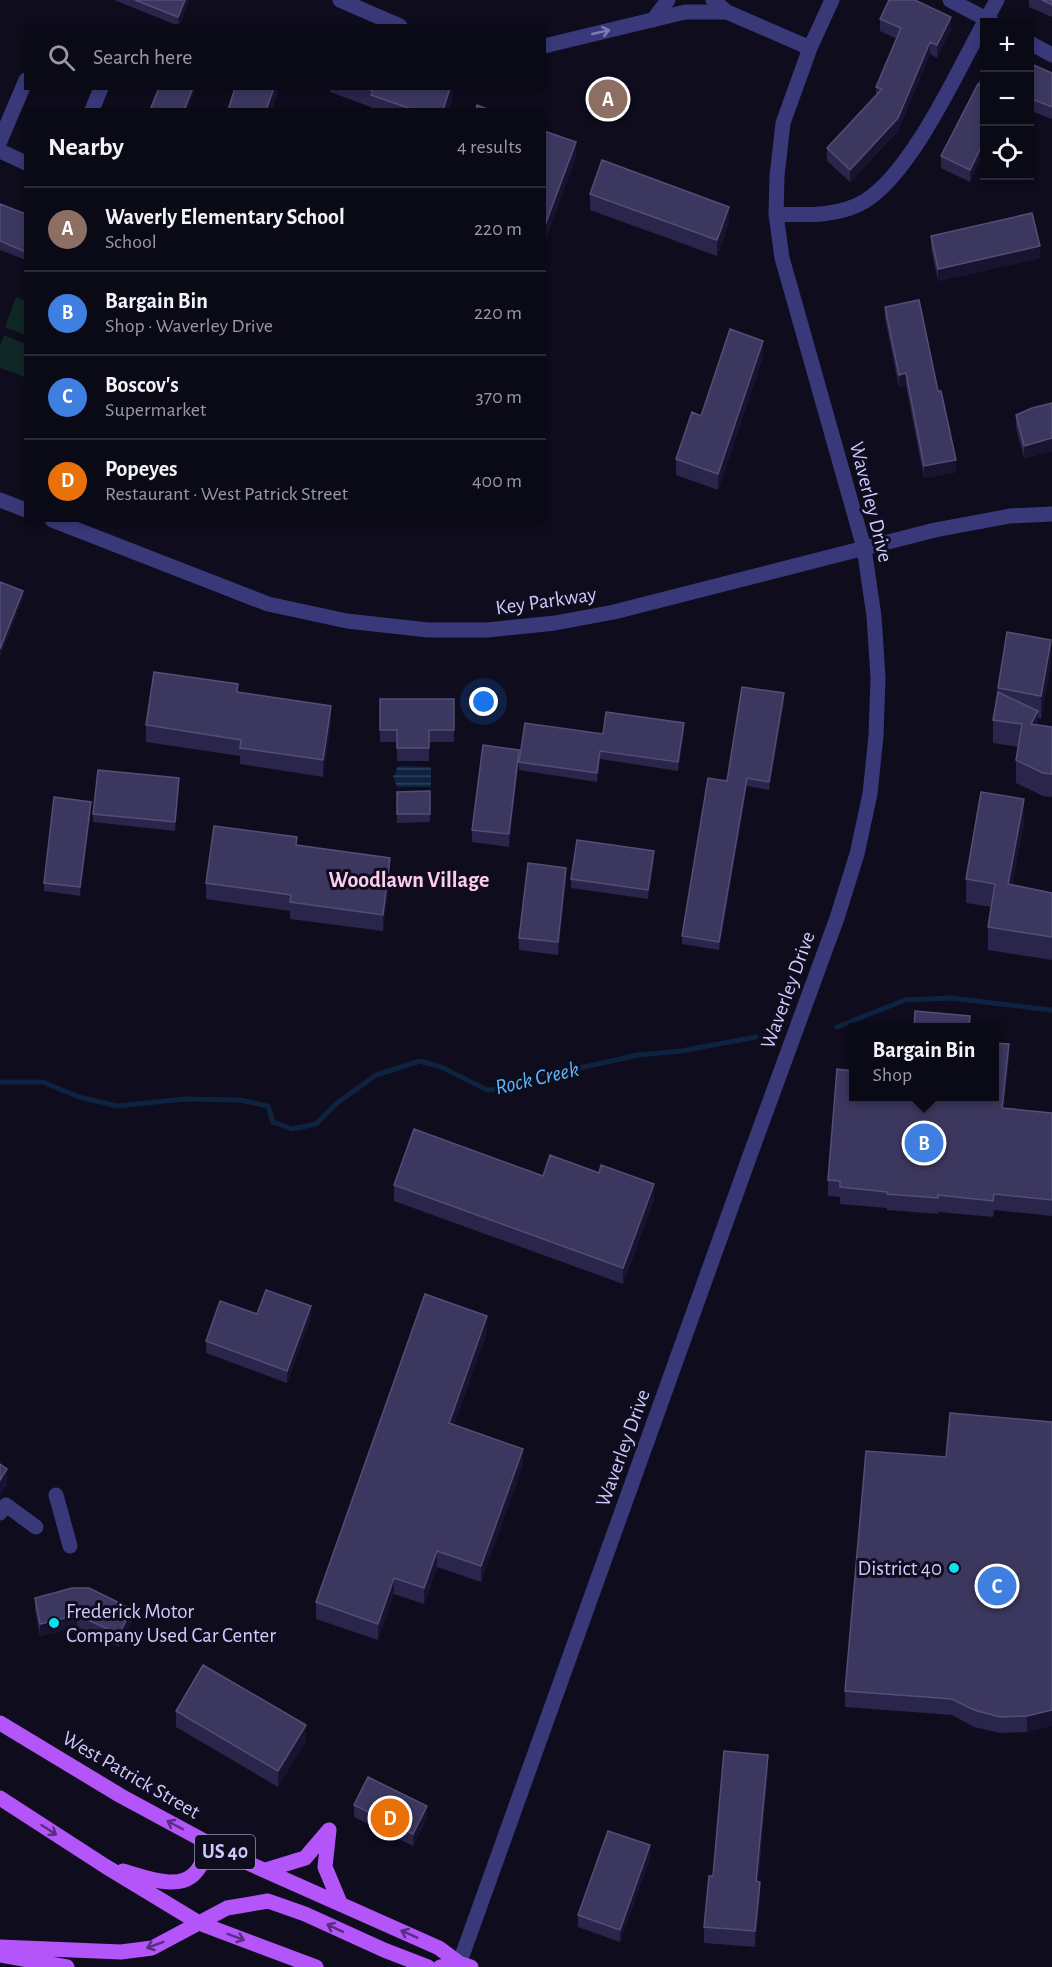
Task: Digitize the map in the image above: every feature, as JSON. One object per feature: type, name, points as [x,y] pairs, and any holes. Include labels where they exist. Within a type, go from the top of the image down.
[{"type":"main road","name":"West Patrick Street","points":[[0,1723],[121,1796],[212,1845],[440,1948],[463,1966]]},
{"type":"main road","points":[[0,1798],[199,1923],[316,1967]]},
{"type":"main road","points":[[266,1870],[305,1858],[329,1830],[325,1867],[340,1903]]},
{"type":"main road","points":[[105,1866],[166,1883],[194,1875],[212,1845]]},
{"type":"main road","points":[[0,1947],[121,1952],[152,1947],[227,1908],[268,1901],[305,1914],[428,1967]]},
{"type":"main road","points":[[0,1955],[67,1967]]},
{"type":"main road","points":[[440,1967],[463,1966]]},
{"type":"street","points":[[340,0],[395,24]]},
{"type":"street","points":[[653,20],[668,0]]},
{"type":"street","points":[[713,0],[727,12],[810,48]]},
{"type":"street","name":"Waverley Drive","points":[[463,1966],[749,1158],[837,918],[857,854],[870,794],[876,736],[878,678],[864,548],[782,258],[776,214],[777,176],[783,123],[810,48],[832,0]]},
{"type":"street","points":[[950,0],[980,18]]},
{"type":"street","points":[[989,18],[997,0]]},
{"type":"street","points":[[546,46],[685,12],[727,12]]},
{"type":"street","points":[[776,214],[811,215],[840,210],[864,202],[885,185],[922,135],[980,34]]},
{"type":"street","points":[[1034,46],[1052,55]]},
{"type":"street","points":[[0,141],[24,85]]},
{"type":"street","points":[[93,108],[100,90]]},
{"type":"street","points":[[0,151],[24,162]]},
{"type":"street","points":[[0,500],[24,509]]},
{"type":"street","name":"Key Parkway","points":[[57,522],[268,604],[347,621],[428,630],[486,630],[555,623],[604,614],[935,530],[999,518],[1052,514]]},
{"type":"street","points":[[56,1495],[70,1546]]},
{"type":"street","points":[[3,1509],[36,1527]]},
{"type":"street","points":[[23,1960],[42,1967]]},
{"type":"green space","points":[[16,297],[24,301],[24,335],[5,327]]},
{"type":"green space","points":[[4,335],[24,344],[24,377],[0,368],[0,345]]},
{"type":"water","points":[[397,766],[431,767],[431,787],[397,787],[393,776]]},
{"type":"building","points":[[135,0],[185,0],[178,17]]},
{"type":"building","points":[[889,0],[915,0],[951,17],[937,45],[930,42],[898,118],[850,170],[827,148],[882,89],[876,87],[901,28],[880,19]]},
{"type":"building","points":[[1042,0],[1052,0],[1052,5]]},
{"type":"building","points":[[1034,65],[1052,73],[1052,107],[1034,100]]},
{"type":"building","points":[[980,82],[980,149],[970,170],[941,156]]},
{"type":"building","points":[[158,90],[192,90],[185,108],[151,108]]},
{"type":"building","points":[[234,90],[273,90],[267,108],[229,108]]},
{"type":"building","points":[[371,90],[449,90],[444,108],[408,108],[371,95],[373,91]]},
{"type":"building","points":[[546,132],[576,142],[546,223]]},
{"type":"building","points":[[602,160],[729,207],[717,240],[590,194]]},
{"type":"building","points":[[0,204],[24,213],[24,251],[0,241]]},
{"type":"building","points":[[1032,213],[1040,246],[938,269],[931,236]]},
{"type":"building","points":[[919,300],[938,391],[941,391],[956,460],[924,466],[906,373],[899,375],[885,307]]},
{"type":"building","points":[[730,329],[763,341],[718,474],[676,459],[692,412],[701,416]]},
{"type":"building","points":[[1052,403],[1052,438],[1024,446],[1016,415]]},
{"type":"building","points":[[0,582],[23,591],[0,649]]},
{"type":"building","points":[[1007,632],[1051,640],[1041,696],[998,688]]},
{"type":"building","points":[[154,672],[238,684],[237,692],[331,706],[323,760],[240,748],[241,740],[146,725]]},
{"type":"building","points":[[742,687],[784,693],[769,782],[747,778],[719,942],[682,936],[708,778],[727,781]]},
{"type":"building","points":[[998,692],[1038,711],[1031,724],[1052,727],[1052,774],[1043,773],[1016,760],[1022,724],[993,720]]},
{"type":"building","points":[[380,699],[454,699],[454,730],[429,730],[429,748],[397,748],[397,730],[380,730]]},
{"type":"building","points":[[606,712],[684,723],[678,762],[600,751],[597,773],[519,762],[525,723],[603,734]]},
{"type":"building","points":[[483,745],[519,750],[509,834],[472,830]]},
{"type":"building","points":[[98,770],[179,778],[175,822],[93,814]]},
{"type":"building","points":[[430,791],[430,814],[397,814],[397,792]]},
{"type":"building","points":[[981,792],[1024,799],[1008,884],[1052,893],[1052,937],[988,927],[995,884],[966,879]]},
{"type":"building","points":[[54,797],[91,802],[80,887],[44,883]]},
{"type":"building","points":[[214,826],[297,837],[296,845],[390,858],[383,915],[290,902],[291,895],[206,883]]},
{"type":"building","points":[[577,840],[654,851],[648,890],[571,879]]},
{"type":"building","points":[[528,863],[566,868],[558,942],[519,938]]},
{"type":"building","points":[[915,1011],[970,1016],[969,1023],[914,1023]]},
{"type":"building","points":[[999,1043],[1009,1044],[1002,1108],[1052,1113],[1052,1200],[994,1194],[993,1201],[938,1195],[938,1198],[887,1194],[887,1192],[840,1187],[840,1181],[828,1180],[837,1069],[849,1070],[849,1101],[999,1101]]},
{"type":"building","points":[[414,1129],[543,1176],[550,1155],[599,1173],[601,1165],[654,1184],[623,1268],[394,1185]]},
{"type":"building","points":[[266,1290],[311,1306],[287,1371],[206,1341],[220,1301],[257,1314]]},
{"type":"building","points":[[425,1294],[487,1316],[449,1423],[523,1449],[481,1566],[437,1551],[424,1588],[394,1578],[378,1624],[316,1602]]},
{"type":"building","name":"District 40","points":[[950,1413],[1052,1422],[1052,1710],[1027,1716],[1000,1717],[974,1710],[952,1699],[845,1691],[866,1451],[946,1457]]},
{"type":"building","points":[[0,1464],[7,1469],[0,1480]]},
{"type":"building","points":[[72,1588],[89,1588],[132,1609],[119,1634],[77,1615],[40,1624],[35,1598]]},
{"type":"building","points":[[203,1665],[306,1725],[278,1771],[176,1711]]},
{"type":"building","points":[[724,1751],[768,1755],[756,1881],[760,1882],[755,1931],[704,1927],[709,1876],[713,1876]]},
{"type":"building","points":[[368,1777],[427,1806],[413,1834],[354,1805]]},
{"type":"building","points":[[608,1831],[650,1845],[620,1930],[578,1915]]},
{"type":"waterway","name":"Rock Creek","points":[[837,1027],[905,1000],[950,998],[1052,1010]]},
{"type":"waterway","name":"Rock Creek","points":[[0,1082],[43,1082],[79,1097],[117,1106],[185,1099],[240,1100],[268,1106],[273,1122],[292,1129],[316,1124],[336,1104],[376,1075],[420,1061],[441,1067],[487,1090],[509,1088],[539,1074],[638,1055],[681,1051],[756,1037]]},
{"type":"place","name":"Waverly Elementary School","points":[[608,99]]},
{"type":"place","name":"Bargain Bin","points":[[924,1143]]},
{"type":"place","name":"District 40","points":[[954,1568]]},
{"type":"place","name":"Boscov's","points":[[997,1586]]},
{"type":"place","name":"Frederick Motor Company Used Car Center","points":[[54,1623]]},
{"type":"place","name":"Popeyes","points":[[390,1818]]},
{"type":"district","name":"Woodlawn Village","points":[[409,880]]}]
